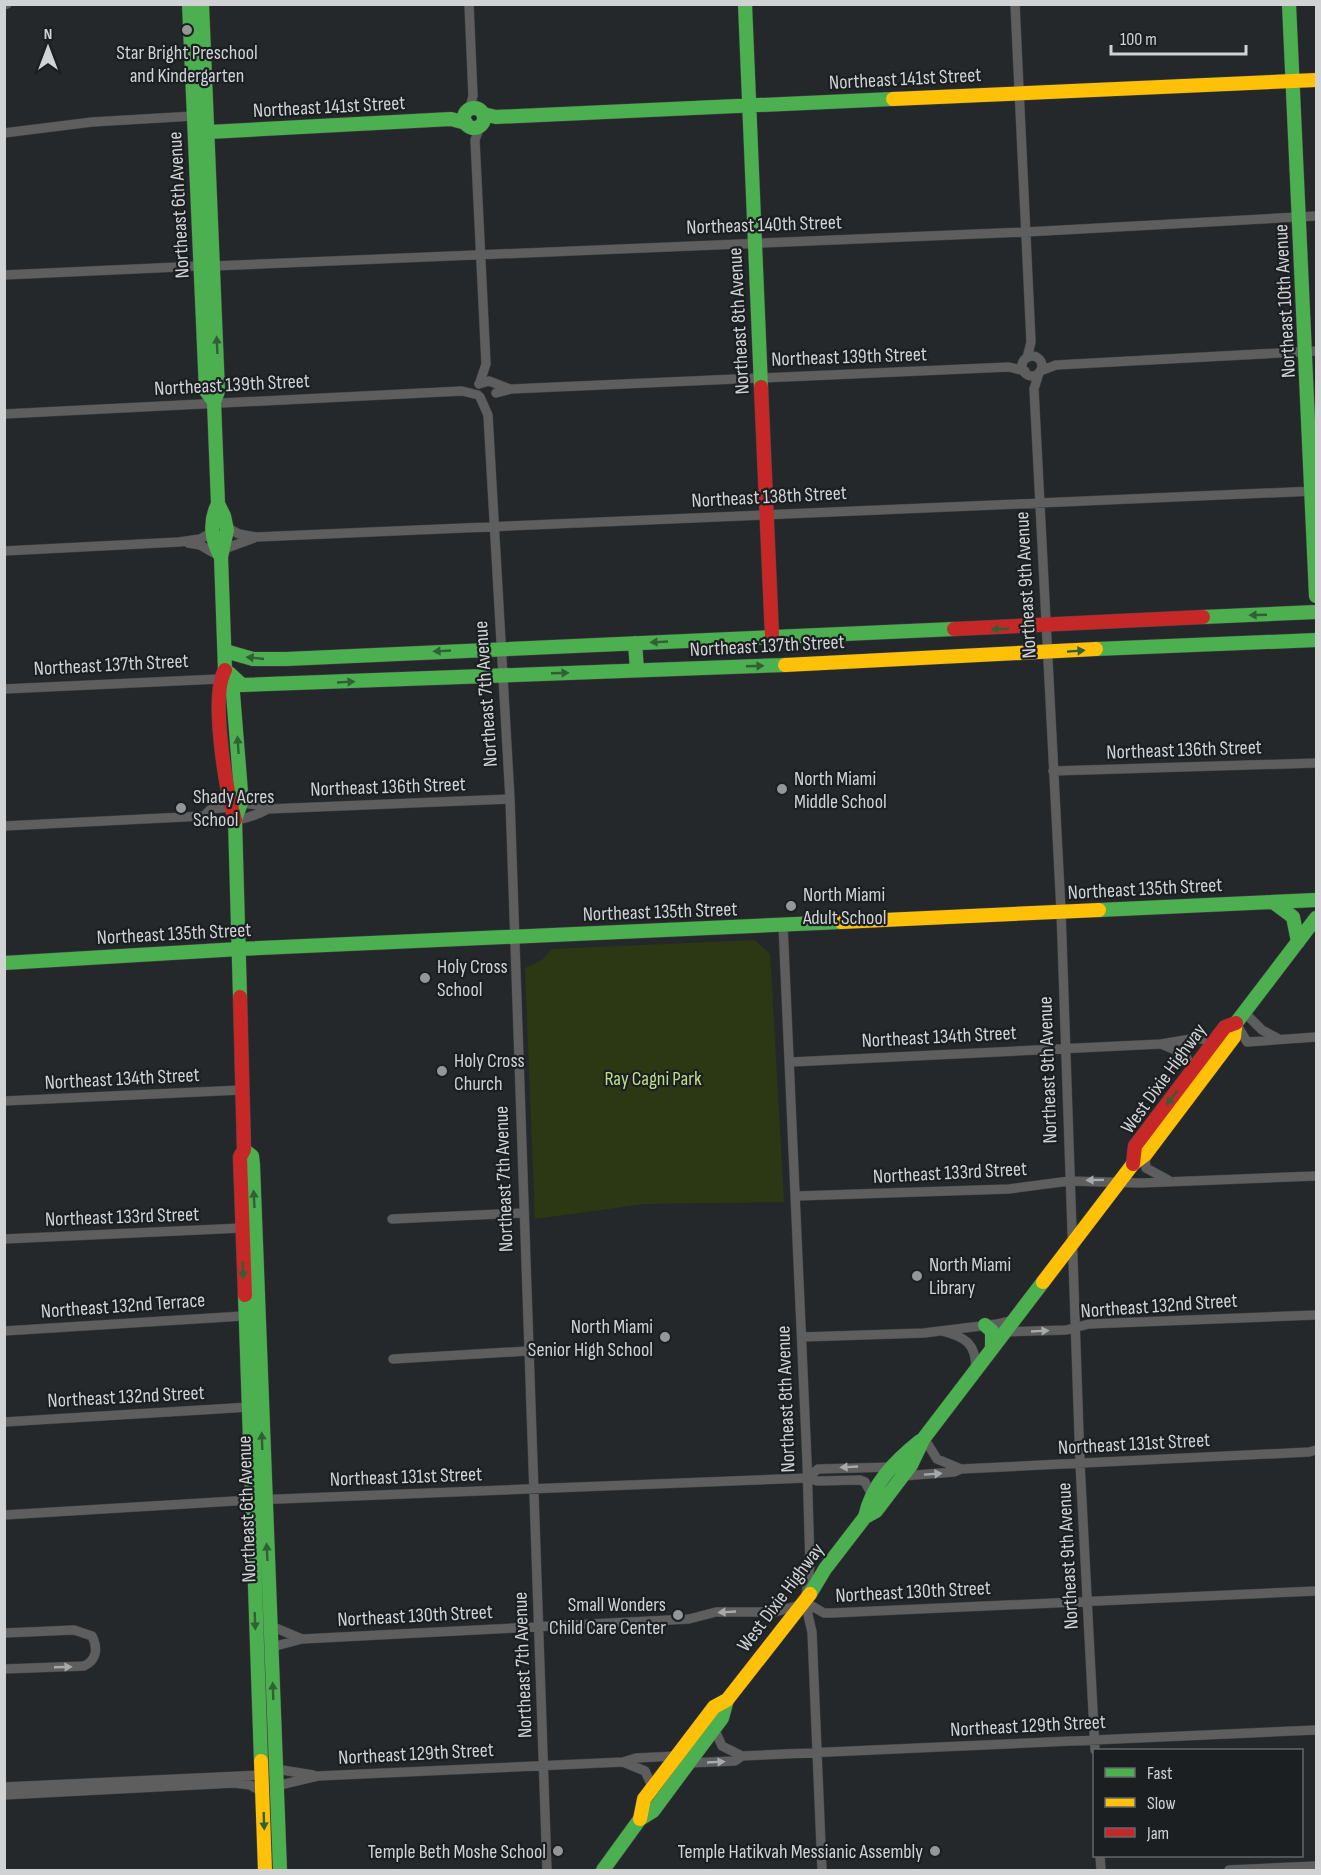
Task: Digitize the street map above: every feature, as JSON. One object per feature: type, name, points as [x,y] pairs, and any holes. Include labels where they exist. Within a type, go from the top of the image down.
[{"type":"main road","name":"Northeast 6th Avenue","points":[[189,4],[194,116],[197,118],[201,134],[206,237],[218,391],[214,402],[218,504],[212,512],[219,530],[214,547],[224,552],[225,651],[222,674],[232,681],[244,1150],[240,1157],[243,1316],[249,1407],[271,1626],[280,1870]]},
{"type":"main road","name":"Northeast 6th Avenue","points":[[202,4],[209,132],[209,262]]},
{"type":"main road","name":"Northeast 8th Avenue","points":[[745,4],[772,636]]},
{"type":"main road","name":"Northeast 10th Avenue","points":[[1289,4],[1299,217],[1312,352],[1317,596]]},
{"type":"main road","name":"Northeast 141st Street","points":[[209,132],[1317,80]]},
{"type":"main road","name":"Northeast 137th Street","points":[[225,651],[253,659],[772,636],[1045,627],[1317,612]]},
{"type":"main road","points":[[931,632],[932,656]]},
{"type":"main road","name":"Northeast 137th Street","points":[[222,674],[242,685],[1317,640]]},
{"type":"main road","points":[[635,643],[637,670]]},
{"type":"main road","points":[[369,654],[370,681]]},
{"type":"main road","name":"Northeast 135th Street","points":[[4,963],[239,949],[1317,900]]},
{"type":"main road","points":[[1273,902],[1294,919],[1298,942]]},
{"type":"main road","name":"West Dixie Highway","points":[[603,1870],[640,1819],[653,1811],[714,1707],[727,1700],[780,1629],[805,1602],[825,1569],[865,1517],[876,1511],[898,1472],[903,1454],[924,1438],[1120,1180],[1133,1164],[1145,1155],[1234,1036],[1240,1018],[1317,918]]},
{"type":"main road","name":"West Dixie Highway","points":[[1133,1164],[1135,1146],[1225,1027],[1240,1018]]},
{"type":"main road","name":"Northeast 6th Avenue","points":[[244,1150],[252,1157],[256,1251],[261,1743],[265,1870]]},
{"type":"main road","points":[[242,1228],[256,1251]]},
{"type":"main road","points":[[985,1325],[992,1331],[992,1349]]},
{"type":"main road","name":"West Dixie Highway","points":[[865,1517],[867,1503],[872,1495],[898,1472]]},
{"type":"main road","name":"West Dixie Highway","points":[[640,1819],[644,1799],[714,1728],[726,1713],[727,1700]]},
{"type":"main road","points":[[261,1743],[269,1772],[276,1786]]},
{"type":"main road","points":[[262,1775],[277,1811]]},
{"type":"street","points":[[469,4],[486,364],[494,389]]},
{"type":"street","points":[[1015,4],[1032,342],[1039,359],[1040,372]]},
{"type":"street","points":[[4,133],[92,122],[194,116]]},
{"type":"street","name":"Northeast 140th Street","points":[[4,275],[209,262],[481,255],[1026,232],[1317,216]]},
{"type":"street","points":[[1032,342],[1023,364],[1025,372],[1031,375],[1056,365],[1312,352]]},
{"type":"street","points":[[1026,359],[1033,356],[1056,365]]},
{"type":"street","name":"Northeast 139th Street","points":[[1009,367],[1026,359]]},
{"type":"street","points":[[479,390],[486,364]]},
{"type":"street","name":"Northeast 139th Street","points":[[494,389],[1009,367],[1025,372]]},
{"type":"street","name":"Northeast 9th Avenue","points":[[1025,372],[1034,389]]},
{"type":"street","name":"Northeast 9th Avenue","points":[[1040,372],[1034,389],[1061,911],[1080,1463],[1095,1749]]},
{"type":"street","points":[[479,390],[494,389]]},
{"type":"street","points":[[479,390],[486,400],[494,389]]},
{"type":"street","name":"Northeast 7th Avenue","points":[[494,389],[488,415],[492,526],[510,799],[522,1213],[547,1870]]},
{"type":"street","name":"Northeast 139th Street","points":[[4,414],[479,390]]},
{"type":"street","name":"Northeast 7th Avenue","points":[[479,390],[488,415]]},
{"type":"street","name":"Northeast 138th Street","points":[[219,530],[256,537],[1314,491]]},
{"type":"street","points":[[4,551],[179,542],[200,538],[219,530]]},
{"type":"street","points":[[179,542],[224,552],[256,537]]},
{"type":"street","name":"Northeast 137th Street","points":[[4,689],[222,674]]},
{"type":"street","name":"Northeast 136th Street","points":[[1053,771],[1317,763]]},
{"type":"street","name":"Northeast 136th Street","points":[[235,810],[510,799]]},
{"type":"street","name":"Northeast 136th Street","points":[[4,826],[204,816],[208,819],[260,805],[268,809]]},
{"type":"street","name":"Northeast 8th Avenue","points":[[783,925],[797,1197],[810,1566],[805,1602],[812,1632],[822,1870]]},
{"type":"street","points":[[1277,1038],[1240,1018],[1239,1033],[1247,1042],[1277,1038],[1317,1037]]},
{"type":"street","name":"Northeast 134th Street","points":[[791,1062],[1161,1044],[1197,1038],[1214,1042]]},
{"type":"street","points":[[1161,1044],[1185,1054],[1192,1070]]},
{"type":"street","name":"Northeast 134th Street","points":[[4,1101],[241,1090]]},
{"type":"street","name":"Northeast 133rd Street","points":[[1145,1155],[1146,1168],[1156,1175],[1176,1182]]},
{"type":"street","name":"Northeast 133rd Street","points":[[797,1197],[1009,1189],[1069,1181],[1176,1182],[1317,1176]]},
{"type":"street","points":[[392,1220],[522,1213]]},
{"type":"street","name":"Northeast 133rd Street","points":[[4,1239],[242,1228]]},
{"type":"street","name":"Northeast 132nd Street","points":[[1004,1332],[1075,1328],[1089,1324],[1317,1315]]},
{"type":"street","name":"Northeast 132nd Terrace","points":[[4,1331],[243,1316]]},
{"type":"street","points":[[802,1337],[942,1331],[949,1328],[1014,1320]]},
{"type":"street","points":[[942,1331],[968,1340],[975,1353],[976,1369]]},
{"type":"street","points":[[393,1359],[527,1351]]},
{"type":"street","name":"Northeast 132nd Street","points":[[4,1422],[249,1407]]},
{"type":"street","points":[[924,1438],[937,1459],[961,1469]]},
{"type":"street","name":"Northeast 131st Street","points":[[807,1478],[818,1469],[954,1472],[961,1469],[1314,1452]]},
{"type":"street","name":"Northeast 131st Street","points":[[5,1515],[258,1499],[807,1478],[817,1481],[860,1480],[865,1482],[872,1495]]},
{"type":"street","name":"Northeast 130th Street","points":[[272,1647],[302,1639],[666,1620],[716,1612],[775,1612],[805,1602],[824,1613],[1317,1592]]},
{"type":"street","name":"Northeast 130th Street","points":[[271,1626],[302,1639]]},
{"type":"street","points":[[4,1632],[80,1630],[92,1636],[96,1652],[92,1660],[84,1666],[4,1669]]},
{"type":"street","points":[[714,1728],[722,1746],[742,1756]]},
{"type":"street","name":"Northeast 129th Street","points":[[276,1786],[318,1776],[623,1762],[636,1758],[735,1761],[742,1756],[1317,1730]]},
{"type":"street","points":[[623,1762],[645,1771],[653,1788]]},
{"type":"street","name":"Northeast 129th Street","points":[[276,1769],[318,1776]]},
{"type":"street","points":[[4,1787],[262,1775]]},
{"type":"street","points":[[4,1795],[234,1783],[250,1785],[263,1792]]},
{"type":"street","points":[[1229,1870],[1317,1866]]},
{"type":"green space","name":"Ray Cagni Park","points":[[755,940],[770,954],[784,1202],[644,1204],[535,1219],[525,968],[542,960],[552,949]]},
{"type":"traffic: fast","points":[[189,4],[206,391],[214,402]]},
{"type":"traffic: fast","points":[[202,4],[218,391],[214,402],[218,504],[213,517],[212,531],[221,557]]},
{"type":"traffic: fast","points":[[745,4],[761,387]]},
{"type":"traffic: fast","points":[[1289,4],[1316,596]]},
{"type":"traffic: fast","points":[[483,114],[496,117],[893,99]]},
{"type":"traffic: fast","points":[[474,108],[481,111],[484,118],[481,125],[474,128],[467,125],[464,118],[467,111],[474,108]]},
{"type":"traffic: fast","points":[[209,132],[451,119],[466,123]]},
{"type":"traffic: fast","points":[[218,504],[227,530],[221,557],[225,670],[232,681],[241,792],[241,803],[235,820],[240,997]]},
{"type":"traffic: fast","points":[[1203,617],[1316,612]]},
{"type":"traffic: fast","points":[[225,651],[253,659],[286,659],[954,629]]},
{"type":"traffic: fast","points":[[1096,649],[1316,640]]},
{"type":"traffic: fast","points":[[635,643],[637,670]]},
{"type":"traffic: fast","points":[[229,673],[242,685],[785,665]]},
{"type":"traffic: fast","points":[[1099,910],[1316,900]]},
{"type":"traffic: fast","points":[[1273,902],[1293,917],[1298,942]]},
{"type":"traffic: fast","points":[[1235,1028],[1236,1023],[1316,918]]},
{"type":"traffic: fast","points":[[4,963],[239,949],[841,922]]},
{"type":"traffic: fast","points":[[244,1150],[252,1156],[253,1165],[280,1870]]},
{"type":"traffic: fast","points":[[810,1594],[825,1569],[865,1517],[876,1511],[911,1465],[924,1438],[1043,1282]]},
{"type":"traffic: fast","points":[[245,1295],[261,1761]]},
{"type":"traffic: fast","points":[[985,1325],[992,1331],[992,1349]]},
{"type":"traffic: fast","points":[[865,1517],[873,1494],[886,1474],[920,1441]]},
{"type":"traffic: fast","points":[[603,1870],[640,1819],[653,1811],[722,1718],[727,1700]]},
{"type":"traffic: slow","points":[[893,99],[1316,80]]},
{"type":"traffic: slow","points":[[785,665],[1096,649]]},
{"type":"traffic: slow","points":[[841,922],[1099,910]]},
{"type":"traffic: slow","points":[[1043,1282],[1133,1164],[1145,1155],[1234,1037],[1235,1028]]},
{"type":"traffic: slow","points":[[640,1819],[644,1799],[714,1707],[727,1700],[810,1594]]},
{"type":"traffic: slow","points":[[261,1761],[265,1870]]},
{"type":"traffic: jam","points":[[761,387],[772,636]]},
{"type":"traffic: jam","points":[[954,629],[1203,617]]},
{"type":"traffic: jam","points":[[225,670],[221,683],[219,721],[224,766],[235,820]]},
{"type":"traffic: jam","points":[[240,997],[244,1150],[240,1157],[245,1295]]},
{"type":"traffic: jam","points":[[1133,1164],[1135,1146],[1225,1027],[1236,1023]]},
{"type":"place","name":"Star Bright Preschool and Kindergarten","points":[[187,30]]},
{"type":"place","name":"North Miami Middle School","points":[[782,789]]},
{"type":"place","name":"Shady Acres School","points":[[181,808]]},
{"type":"place","name":"North Miami Adult School","points":[[791,906]]},
{"type":"place","name":"Holy Cross School","points":[[425,978]]},
{"type":"place","name":"Holy Cross Church","points":[[442,1071]]},
{"type":"place","name":"North Miami Library","points":[[917,1276]]},
{"type":"place","name":"North Miami Senior High School","points":[[665,1337]]},
{"type":"place","name":"Small Wonders Child Care Center","points":[[678,1615]]},
{"type":"place","name":"Temple Beth Moshe School","points":[[558,1851]]},
{"type":"place","name":"Temple Hatikvah Messianic Assembly","points":[[935,1851]]}]
